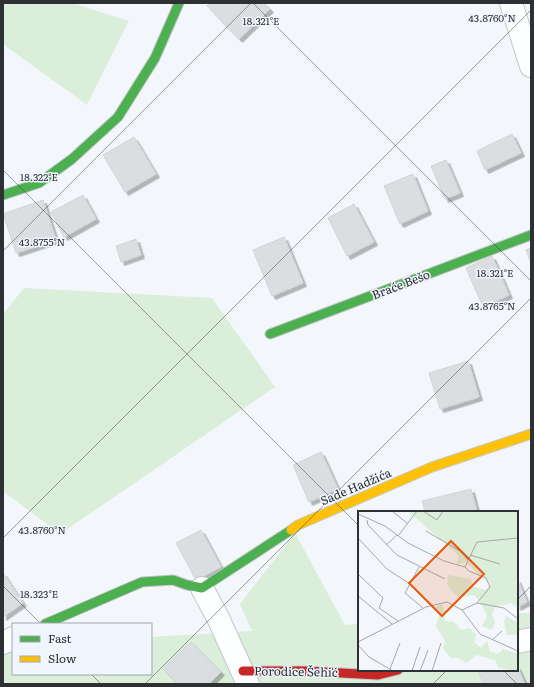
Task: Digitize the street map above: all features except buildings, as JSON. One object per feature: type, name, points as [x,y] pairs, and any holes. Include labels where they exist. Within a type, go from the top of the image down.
[{"type":"street","points":[[3,195],[39,183],[72,159],[118,117],[155,58],[179,3]]},
{"type":"street","points":[[517,4],[531,66]]},
{"type":"street","name":"Braće Bešo","points":[[270,334],[531,235]]},
{"type":"street","name":"Sade Hadžića","points":[[202,588],[298,525],[432,467],[531,434]]},
{"type":"street","points":[[47,623],[142,582],[173,580],[202,588]]},
{"type":"street","name":"Porodice Šehić","points":[[202,588],[219,620],[246,678],[306,672],[378,675],[394,671]]},
{"type":"street","points":[[3,643],[12,638]]},
{"type":"street","points":[[518,642],[531,639]]},
{"type":"green space","points":[[3,3],[72,3],[129,21],[87,105],[3,44]]},
{"type":"green space","points":[[24,288],[212,298],[275,387],[60,534],[3,491],[3,314]]},
{"type":"green space","points":[[295,533],[345,625],[358,624],[358,671],[518,671],[518,613],[531,613],[531,684],[3,684],[3,647],[12,646],[12,675],[152,675],[152,637],[252,631],[240,604]]},
{"type":"traffic: fast","points":[[3,195],[39,183],[72,159],[118,117],[155,58],[179,3]]},
{"type":"traffic: fast","points":[[270,334],[531,235]]},
{"type":"traffic: fast","points":[[47,623],[142,582],[173,580],[202,588],[291,530]]},
{"type":"traffic: slow","points":[[291,530],[298,525],[432,467],[531,434]]},
{"type":"traffic: jam","points":[[243,671],[306,671],[378,675],[394,671]]}]
